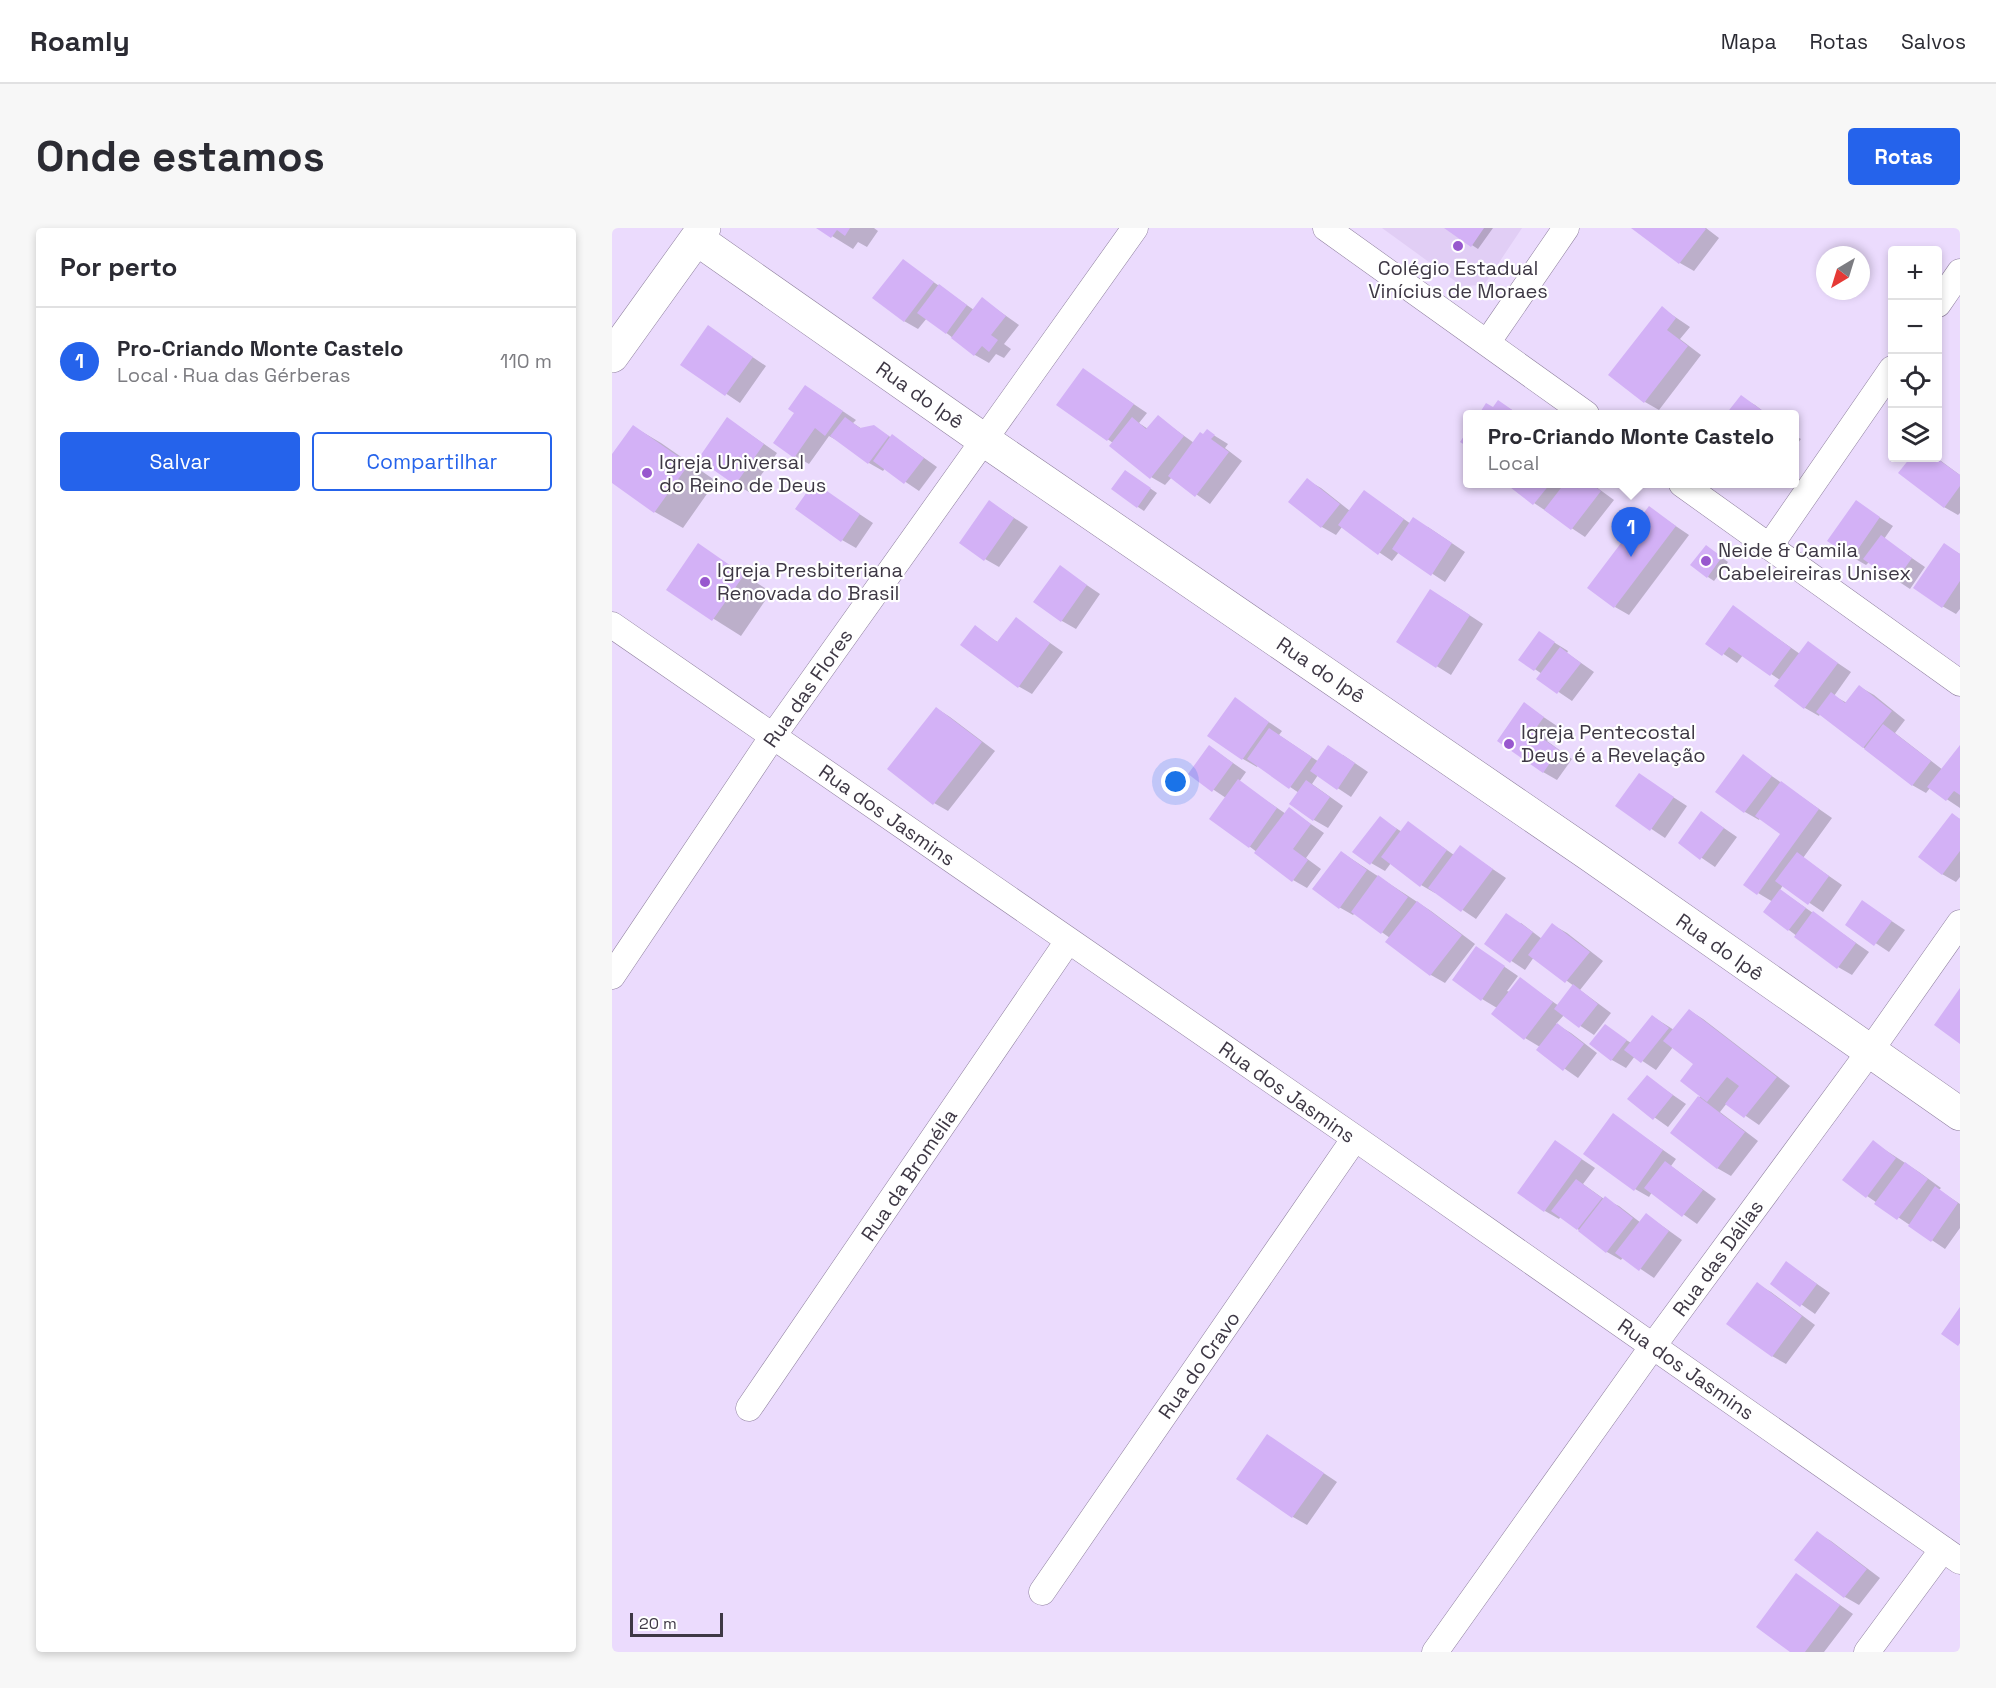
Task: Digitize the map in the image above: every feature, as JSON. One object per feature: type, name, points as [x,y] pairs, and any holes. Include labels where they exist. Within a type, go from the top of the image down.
[{"type":"street","name":"Rua das Flores","points":[[612,976],[773,736],[1136,228]]},
{"type":"street","points":[[1326,228],[1580,410]]},
{"type":"street","points":[[1487,343],[1566,228]]},
{"type":"street","name":"Rua do Ipê","points":[[694,232],[984,440],[1590,855],[1960,1114]]},
{"type":"street","points":[[612,356],[694,232]]},
{"type":"street","points":[[1941,300],[1960,272]]},
{"type":"street","points":[[1769,547],[1888,376]]},
{"type":"street","points":[[1689,488],[1960,683]]},
{"type":"street","name":"Rua dos Jasmins","points":[[612,625],[1355,1138],[1951,1555]]},
{"type":"street","name":"Rua das Dálias","points":[[1435,1652],[1653,1346],[1870,1051],[1960,923]]},
{"type":"street","name":"Rua da Bromélia","points":[[749,1408],[1068,941]]},
{"type":"street","name":"Rua do Cravo","points":[[1042,1592],[1355,1138]]},
{"type":"street","points":[[1867,1652],[1951,1555]]},
{"type":"shaded area","name":"Colégio Estadual Vinícius de Moraes","points":[[1382,228],[1522,228],[1484,285],[1462,286]]},
{"type":"building","points":[[816,228],[850,228],[845,236],[837,230],[831,238]]},
{"type":"building","points":[[1444,228],[1484,228],[1471,247]]},
{"type":"building","points":[[1631,228],[1705,228],[1706,229],[1679,264]]},
{"type":"building","points":[[903,259],[934,282],[904,322],[872,298]]},
{"type":"building","points":[[939,284],[967,305],[946,334],[917,313]]},
{"type":"building","points":[[982,297],[1006,316],[991,335],[998,340],[989,352],[982,346],[974,356],[951,338]]},
{"type":"building","points":[[1662,306],[1676,318],[1667,330],[1688,346],[1644,403],[1608,375]]},
{"type":"building","points":[[708,325],[753,357],[725,396],[680,365]]},
{"type":"building","points":[[1083,368],[1134,404],[1107,441],[1056,405]]},
{"type":"building","points":[[805,385],[843,411],[825,436],[815,428],[794,458],[773,443],[794,413],[788,409]]},
{"type":"building","points":[[1741,395],[1762,410],[1729,410]]},
{"type":"building","points":[[1498,400],[1512,410],[1482,410],[1486,403],[1493,407]]},
{"type":"building","points":[[1158,415],[1184,436],[1150,479],[1109,446],[1132,417],[1146,429]]},
{"type":"building","points":[[727,417],[764,444],[735,485],[698,459]]},
{"type":"building","points":[[845,417],[860,428],[874,425],[889,436],[868,464],[830,436]]},
{"type":"building","name":"Igreja Universal do Reino de Deus","points":[[633,425],[689,464],[654,513],[612,483],[612,454]]},
{"type":"building","points":[[1207,429],[1215,435],[1211,439],[1229,452],[1195,497],[1168,476],[1200,432],[1203,434]]},
{"type":"building","points":[[892,434],[924,458],[904,484],[873,461]]},
{"type":"building","points":[[1907,462],[1942,462],[1960,475],[1960,486],[1944,508],[1898,473]]},
{"type":"building","points":[[1125,470],[1151,488],[1137,508],[1111,489]]},
{"type":"building","points":[[1307,478],[1340,504],[1321,528],[1288,502]]},
{"type":"building","points":[[814,482],[860,514],[841,542],[795,509]]},
{"type":"building","points":[[1511,488],[1547,488],[1533,505]]},
{"type":"building","points":[[1561,488],[1597,488],[1601,491],[1571,530],[1544,510]]},
{"type":"building","points":[[1364,490],[1404,519],[1378,555],[1338,525]]},
{"type":"building","points":[[989,500],[1014,518],[984,561],[959,543]]},
{"type":"building","points":[[1856,500],[1880,517],[1852,558],[1827,541]]},
{"type":"building","points":[[1649,506],[1676,526],[1614,608],[1587,588]]},
{"type":"building","points":[[1413,517],[1452,543],[1431,576],[1392,549]]},
{"type":"building","points":[[1881,535],[1912,558],[1895,582],[1863,559]]},
{"type":"building","name":"Igreja Presbiteriana Renovada do Brasil","points":[[698,543],[744,575],[712,621],[666,590]]},
{"type":"building","points":[[1944,543],[1960,554],[1960,581],[1942,608],[1913,588]]},
{"type":"building","name":"Neide & Camila Cabeleireiras Unisex","points":[[1706,545],[1722,557],[1707,578],[1690,565]]},
{"type":"building","points":[[1060,565],[1087,585],[1061,622],[1033,602]]},
{"type":"building","points":[[1430,589],[1470,615],[1436,668],[1396,642]]},
{"type":"building","points":[[1733,605],[1791,648],[1770,676],[1729,647],[1722,656],[1705,644]]},
{"type":"building","points":[[1016,617],[1050,643],[1018,688],[960,645],[975,625],[997,642]]},
{"type":"building","points":[[1539,631],[1555,642],[1534,671],[1518,660]]},
{"type":"building","points":[[1808,641],[1838,663],[1804,709],[1774,686]]},
{"type":"building","points":[[1560,647],[1581,663],[1557,694],[1536,679]]},
{"type":"building","points":[[1859,685],[1892,711],[1863,748],[1816,712],[1831,692],[1845,703]]},
{"type":"building","points":[[1235,697],[1269,722],[1242,760],[1207,736]]},
{"type":"building","points":[[1524,702],[1544,717],[1533,732],[1559,750],[1543,773],[1497,741]]},
{"type":"building","points":[[936,707],[982,742],[933,805],[887,769]]},
{"type":"building","points":[[1883,724],[1931,761],[1912,786],[1864,749]]},
{"type":"building","points":[[1269,728],[1312,757],[1289,789],[1247,759]]},
{"type":"building","points":[[1209,745],[1233,763],[1212,792],[1188,774]]},
{"type":"building","points":[[1328,745],[1355,763],[1337,790],[1310,771]]},
{"type":"building","points":[[1960,745],[1960,795],[1954,791],[1946,801],[1927,787]]},
{"type":"building","points":[[1743,754],[1772,776],[1744,813],[1715,792]]},
{"type":"building","points":[[1639,773],[1674,797],[1650,831],[1615,806]]},
{"type":"building","points":[[1238,779],[1277,808],[1249,848],[1209,819]]},
{"type":"building","points":[[1306,780],[1330,797],[1313,821],[1289,804]]},
{"type":"building","points":[[1781,781],[1819,809],[1757,895],[1743,885],[1780,834],[1755,816]]},
{"type":"building","points":[[1289,807],[1311,824],[1293,849],[1308,860],[1292,882],[1254,853]]},
{"type":"building","points":[[1701,811],[1724,828],[1700,860],[1678,843]]},
{"type":"building","points":[[1952,813],[1960,819],[1960,851],[1942,875],[1918,857]]},
{"type":"building","points":[[1380,816],[1397,829],[1370,865],[1352,852]]},
{"type":"building","points":[[1408,821],[1447,850],[1420,887],[1381,857]]},
{"type":"building","points":[[1460,845],[1493,869],[1461,912],[1428,888]]},
{"type":"building","points":[[1341,851],[1367,870],[1339,909],[1312,889]]},
{"type":"building","points":[[1797,852],[1829,876],[1808,905],[1775,881]]},
{"type":"building","points":[[1378,875],[1408,897],[1381,934],[1351,912]]},
{"type":"building","points":[[1780,889],[1806,908],[1788,931],[1763,912]]},
{"type":"building","points":[[1862,900],[1892,921],[1874,946],[1845,925]]},
{"type":"building","points":[[1417,901],[1462,935],[1430,976],[1385,942]]},
{"type":"building","points":[[1813,911],[1856,943],[1837,969],[1794,937]]},
{"type":"building","points":[[1506,913],[1533,932],[1510,963],[1484,944]]},
{"type":"building","points":[[1552,923],[1590,952],[1565,983],[1528,955]]},
{"type":"building","points":[[1476,946],[1505,966],[1481,1001],[1452,980]]},
{"type":"building","points":[[1520,977],[1553,1002],[1524,1040],[1491,1014]]},
{"type":"building","points":[[1573,984],[1598,1004],[1579,1028],[1554,1009]]},
{"type":"building","points":[[1960,988],[1960,1044],[1934,1025]]},
{"type":"building","points":[[1689,1009],[1777,1077],[1744,1118],[1725,1104],[1739,1086],[1727,1077],[1707,1102],[1680,1081],[1693,1064],[1663,1041]]},
{"type":"building","points":[[1652,1015],[1669,1028],[1641,1063],[1624,1050]]},
{"type":"building","points":[[1557,1023],[1584,1044],[1563,1071],[1536,1050]]},
{"type":"building","points":[[1605,1024],[1627,1040],[1611,1061],[1589,1044]]},
{"type":"building","points":[[1647,1075],[1673,1095],[1653,1120],[1627,1099]]},
{"type":"building","points":[[1698,1096],[1745,1132],[1717,1169],[1670,1133]]},
{"type":"building","points":[[1613,1113],[1663,1150],[1634,1191],[1583,1154]]},
{"type":"building","points":[[1555,1140],[1582,1159],[1544,1212],[1517,1193]]},
{"type":"building","points":[[1873,1140],[1896,1158],[1866,1198],[1842,1180]]},
{"type":"building","points":[[1665,1161],[1703,1190],[1682,1217],[1644,1188]]},
{"type":"building","points":[[1905,1162],[1928,1179],[1897,1220],[1874,1204]]},
{"type":"building","points":[[1576,1179],[1602,1198],[1577,1230],[1551,1211]]},
{"type":"building","points":[[1935,1186],[1958,1203],[1931,1242],[1908,1226]]},
{"type":"building","points":[[1605,1196],[1633,1218],[1606,1253],[1578,1231]]},
{"type":"building","points":[[1646,1213],[1669,1231],[1639,1271],[1615,1253]]},
{"type":"building","points":[[1786,1261],[1817,1284],[1800,1307],[1770,1284]]},
{"type":"building","points":[[1757,1282],[1802,1316],[1772,1357],[1726,1324]]},
{"type":"building","points":[[1960,1307],[1960,1343],[1958,1346],[1941,1334]]},
{"type":"building","points":[[1267,1434],[1324,1473],[1292,1518],[1236,1479]]},
{"type":"building","points":[[1817,1531],[1867,1569],[1844,1598],[1794,1560]]},
{"type":"building","points":[[1796,1573],[1840,1605],[1805,1652],[1790,1652],[1756,1627]]},
{"type":"place","name":"Colégio Estadual Vinícius de Moraes","points":[[1458,246]]},
{"type":"place","name":"Igreja Universal do Reino de Deus","points":[[647,473]]},
{"type":"place","name":"Pro-Criando Monte Castelo","points":[[1631,557]]},
{"type":"place","name":"Neide & Camila Cabeleireiras Unisex","points":[[1706,561]]},
{"type":"place","name":"Igreja Presbiteriana Renovada do Brasil","points":[[705,582]]},
{"type":"place","name":"Igreja Pentecostal Deus é a Revelação","points":[[1509,744]]}]
